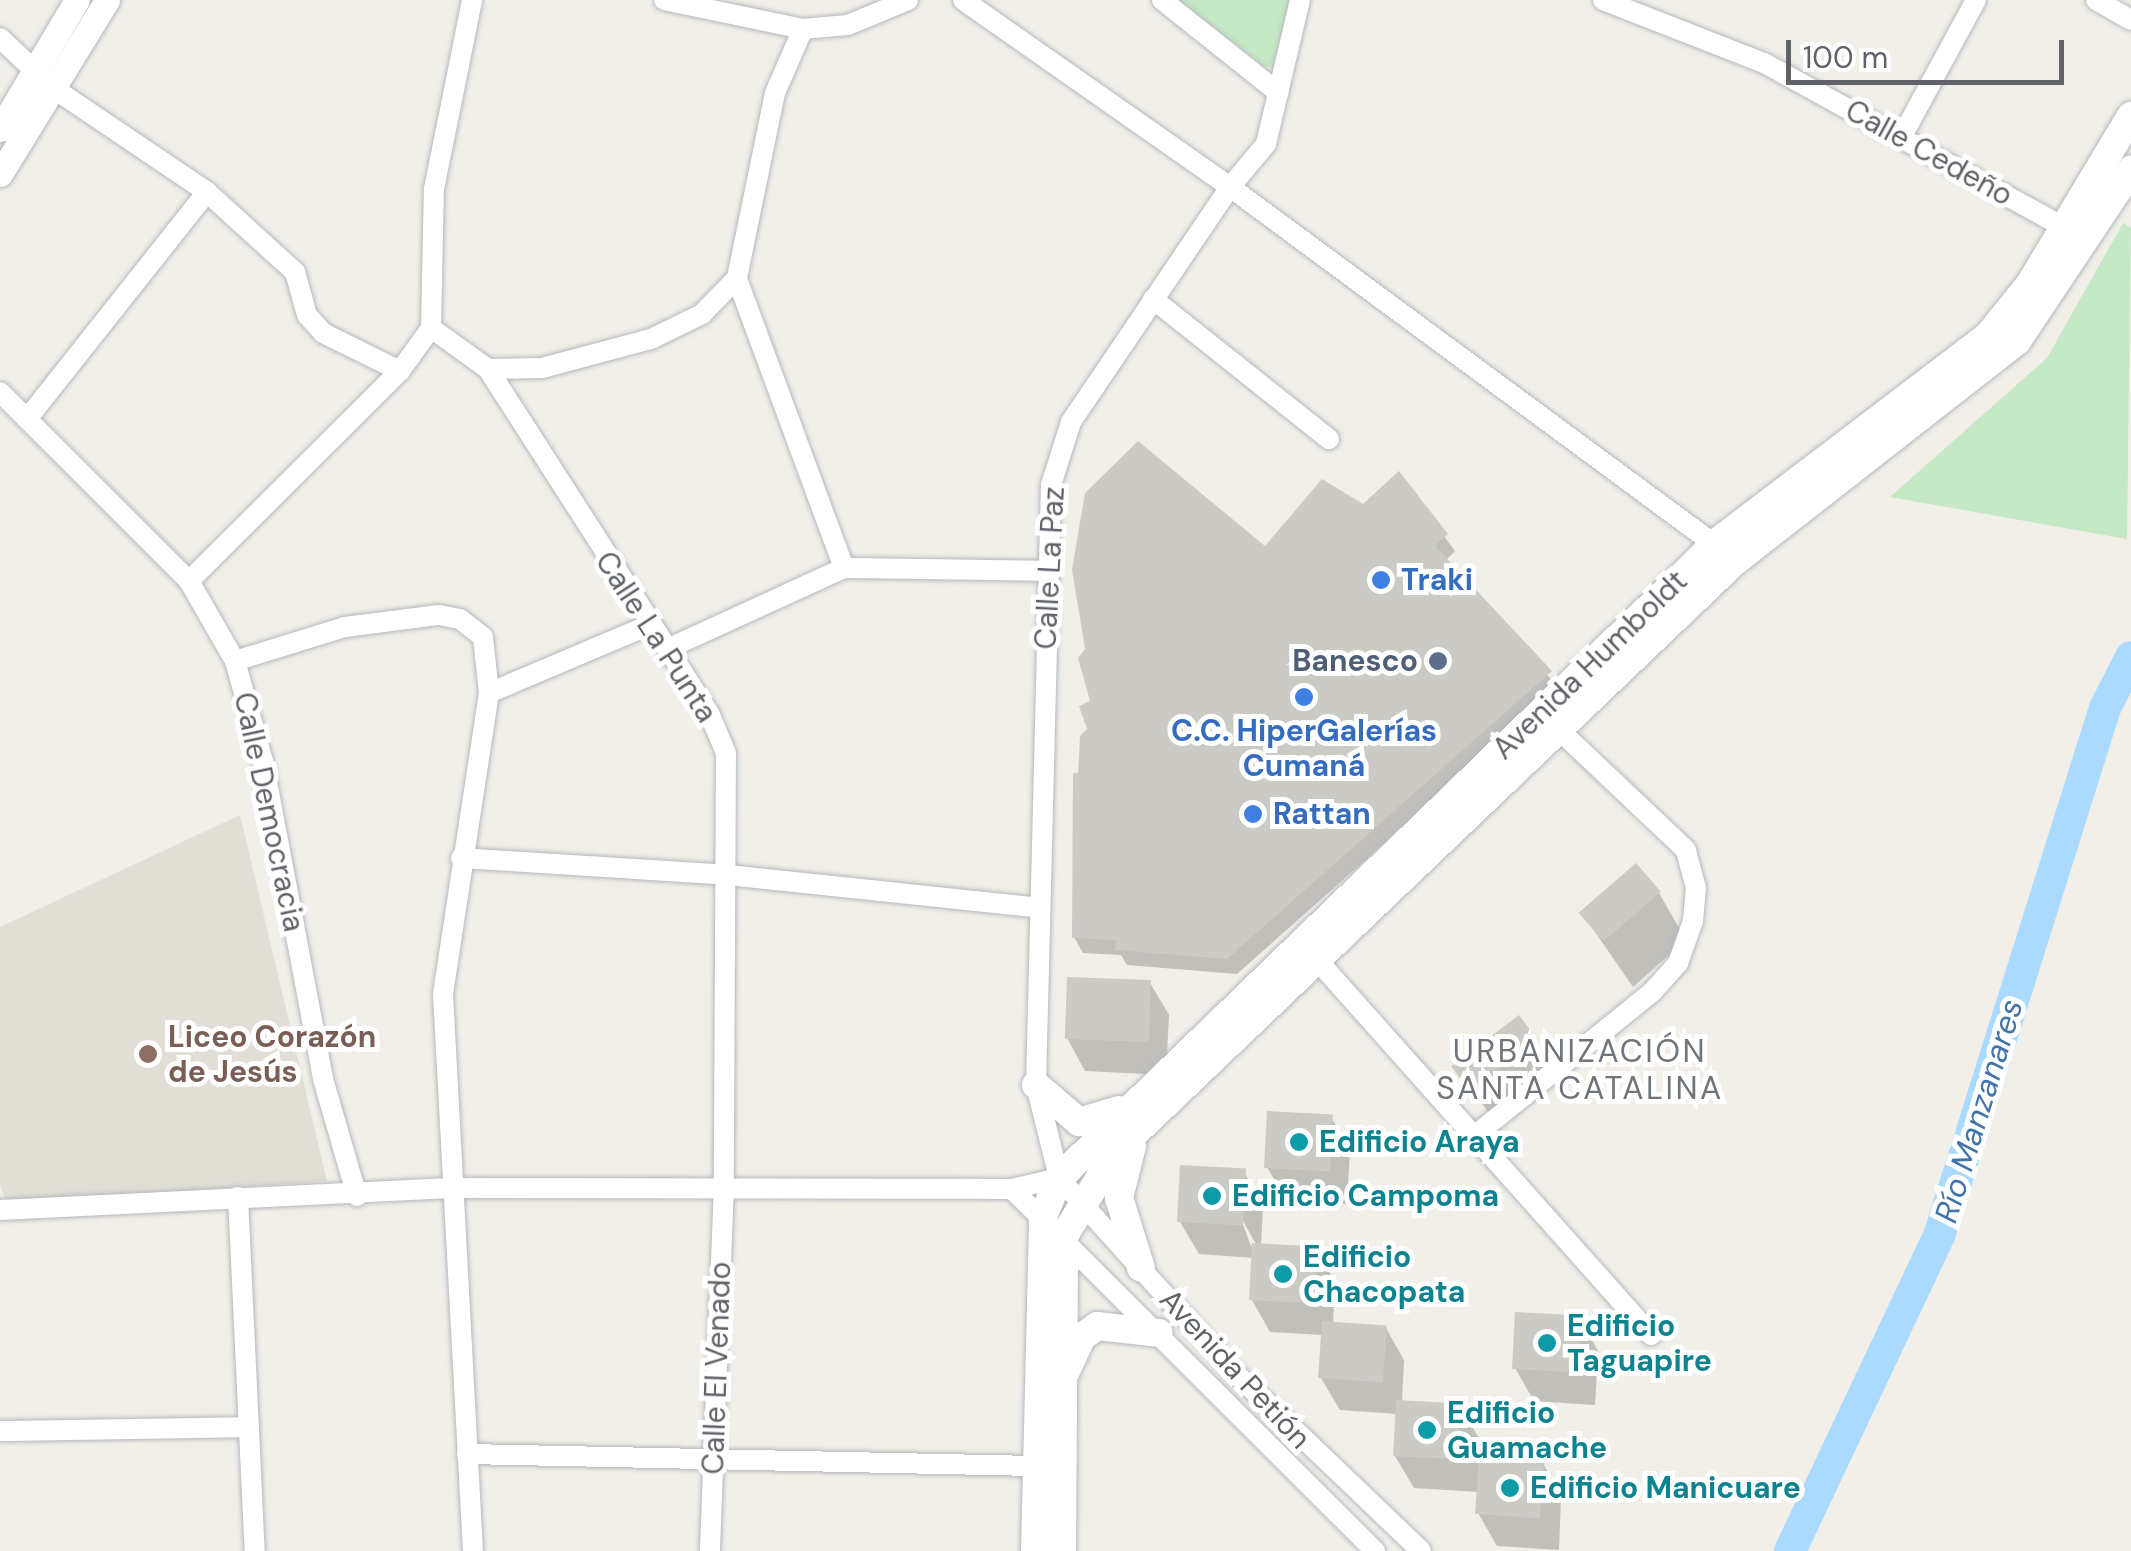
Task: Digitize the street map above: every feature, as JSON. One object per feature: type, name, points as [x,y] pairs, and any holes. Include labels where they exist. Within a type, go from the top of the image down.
[{"type":"main road","name":"Avenida Humboldt","points":[[1042,1217],[1058,1178],[1135,1114],[1725,552],[1892,424],[2017,341],[2076,234],[2131,116]]},
{"type":"main road","name":"Avenida Humboldt","points":[[2076,234],[2131,170]]},
{"type":"main road","name":"Avenida Humboldt","points":[[1309,950],[1560,731],[1725,552]]},
{"type":"main road","points":[[1036,1085],[1079,1122],[1135,1114],[1119,1198],[1141,1268]]},
{"type":"main road","name":"Avenida Humboldt","points":[[1064,1236],[1135,1114]]},
{"type":"main road","points":[[1035,1551],[1042,1217]]},
{"type":"main road","points":[[1062,1551],[1060,1386],[1064,1236]]},
{"type":"main road","points":[[1060,1386],[1082,1337],[1097,1326],[1159,1333]]},
{"type":"street","points":[[0,174],[77,0]]},
{"type":"street","points":[[0,128],[107,0]]},
{"type":"street","points":[[189,581],[400,371],[432,328],[434,189],[472,0]]},
{"type":"street","points":[[664,0],[803,29],[848,25],[908,0]]},
{"type":"street","points":[[963,0],[1230,186],[1725,552]]},
{"type":"street","points":[[1162,0],[1279,93]]},
{"type":"street","name":"Calle La Paz","points":[[1058,1178],[1036,1085],[1050,486],[1071,422],[1230,186],[1266,144],[1300,0]]},
{"type":"street","name":"Calle Cedeño","points":[[1602,0],[1764,63],[2076,234]]},
{"type":"street","points":[[1901,138],[1976,0]]},
{"type":"street","points":[[2096,0],[2131,20]]},
{"type":"street","points":[[803,29],[775,93],[737,278],[844,568]]},
{"type":"street","points":[[0,38],[44,80],[208,192],[294,272],[307,316],[324,333],[400,371]]},
{"type":"street","points":[[27,418],[208,192]]},
{"type":"street","points":[[488,369],[542,368],[651,340],[702,314],[737,278]]},
{"type":"street","points":[[1153,299],[1329,439]]},
{"type":"street","name":"Calle La Punta","points":[[432,328],[488,369],[648,626],[667,649],[726,753],[724,1184]]},
{"type":"street","name":"Calle Democracia","points":[[0,392],[189,581],[236,661],[263,761],[323,1078],[357,1196]]},
{"type":"street","points":[[667,649],[844,568],[1048,570]]},
{"type":"street","points":[[236,661],[345,627],[439,615],[460,618],[483,637],[489,693],[460,858],[443,994],[450,1188],[473,1551]]},
{"type":"street","points":[[489,693],[648,626]]},
{"type":"street","points":[[1473,1137],[1654,991],[1678,963],[1692,921],[1696,888],[1686,850],[1560,731]]},
{"type":"street","points":[[460,858],[728,875],[1040,908]]},
{"type":"street","points":[[1309,950],[1651,1336]]},
{"type":"street","points":[[0,1210],[238,1197],[357,1196],[450,1188],[724,1184],[1012,1189],[1058,1178]]},
{"type":"street","name":"Avenida Petión","points":[[1058,1178],[1288,1427],[1421,1551]]},
{"type":"street","name":"Calle El Venado","points":[[710,1551],[724,1184]]},
{"type":"street","name":"Avenida Petión","points":[[1012,1189],[1064,1236],[1374,1551]]},
{"type":"street","points":[[238,1197],[256,1551]]},
{"type":"street","points":[[0,1431],[249,1427]]},
{"type":"street","points":[[467,1454],[1036,1466]]},
{"type":"shaded area","name":"Liceo Corazón de Jesús","points":[[240,815],[327,1181],[7,1203],[0,1184],[0,927]]},
{"type":"green space","points":[[1178,0],[1291,0],[1275,67],[1265,67]]},
{"type":"green space","points":[[2123,223],[2131,228],[2127,539],[1890,497],[2047,358]]},
{"type":"building","name":"C.C. HiperGalerías Cumaná","points":[[1138,441],[1265,546],[1322,479],[1363,504],[1399,471],[1448,534],[1435,546],[1552,671],[1227,959],[1115,950],[1116,940],[1072,938],[1073,773],[1078,773],[1080,736],[1087,729],[1079,706],[1090,701],[1078,658],[1085,649],[1072,570],[1085,493]]},
{"type":"building","points":[[1636,863],[1661,892],[1604,942],[1579,913]]},
{"type":"building","points":[[1067,977],[1151,980],[1149,1042],[1065,1039]]},
{"type":"building","points":[[1519,1015],[1538,1040],[1470,1091],[1451,1066]]},
{"type":"building","name":"Edificio Araya","points":[[1267,1111],[1333,1114],[1330,1171],[1264,1168]]},
{"type":"building","name":"Edificio Campoma","points":[[1180,1165],[1246,1168],[1243,1225],[1177,1222]]},
{"type":"building","name":"Edificio Chacopata","points":[[1252,1243],[1318,1246],[1315,1303],[1249,1300]]},
{"type":"building","name":"Edificio Taguapire","points":[[1515,1312],[1581,1315],[1578,1372],[1512,1369]]},
{"type":"building","points":[[1322,1321],[1387,1326],[1383,1382],[1318,1378]]},
{"type":"building","name":"Edificio Guamache","points":[[1396,1400],[1461,1403],[1458,1459],[1393,1456]]},
{"type":"building","name":"Edificio Manicuare","points":[[1479,1457],[1544,1462],[1540,1518],[1475,1514]]},
{"type":"waterway","name":"Río Manzanares","points":[[1790,1551],[1939,1236],[2105,708],[2131,657]]},
{"type":"place","name":"Traki","points":[[1381,580]]},
{"type":"place","name":"Banesco","points":[[1438,661]]},
{"type":"place","name":"C.C. HiperGalerías Cumaná","points":[[1304,697]]},
{"type":"place","name":"Rattan","points":[[1253,814]]},
{"type":"place","name":"Liceo Corazón de Jesús","points":[[148,1054]]},
{"type":"place","name":"Edificio Araya","points":[[1299,1142]]},
{"type":"place","name":"Edificio Campoma","points":[[1212,1196]]},
{"type":"place","name":"Edificio Chacopata","points":[[1283,1274]]},
{"type":"place","name":"Edificio Taguapire","points":[[1547,1343]]},
{"type":"place","name":"Edificio Guamache","points":[[1427,1430]]},
{"type":"place","name":"Edificio Manicuare","points":[[1510,1488]]},
{"type":"district","name":"URBANIZACIÓN SANTA CATALINA","points":[[1580,1070]]}]
